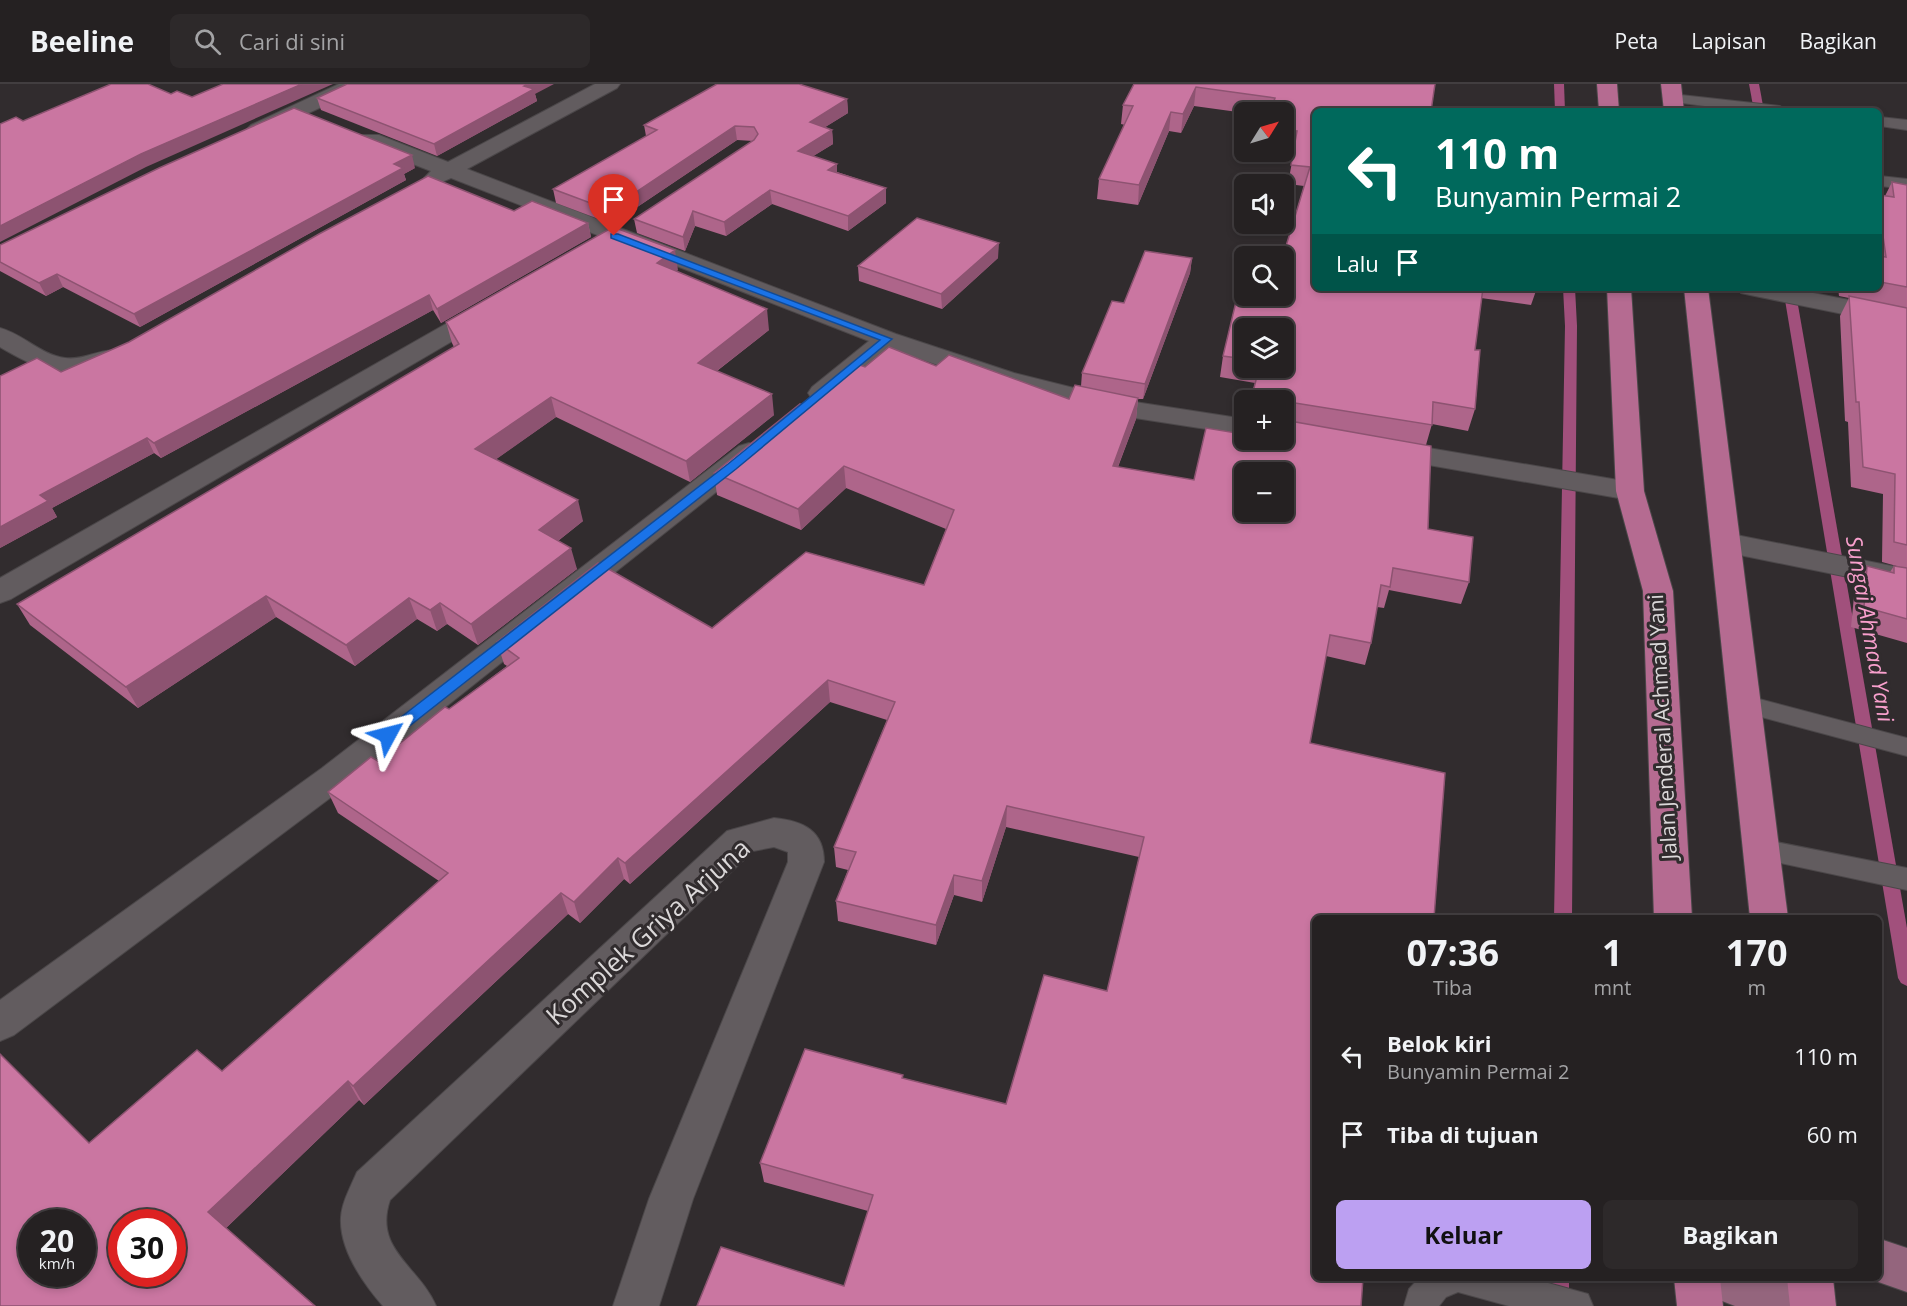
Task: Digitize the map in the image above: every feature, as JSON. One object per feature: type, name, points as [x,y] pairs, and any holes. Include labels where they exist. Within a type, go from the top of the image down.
[{"type":"highway","points":[[1607,84],[1609,108]]},
{"type":"highway","name":"Jalan Jenderal Achmad Yani","points":[[1619,291],[1630,491],[1658,591],[1673,915]]},
{"type":"highway","points":[[1696,291],[1769,915]]},
{"type":"highway","points":[[1697,1281],[1700,1306]]},
{"type":"highway","points":[[1810,1281],[1813,1306]]},
{"type":"main road","points":[[1728,1281],[1799,1306]]},
{"type":"street","points":[[238,138],[356,84]]},
{"type":"street","points":[[417,188],[610,84]]},
{"type":"street","points":[[300,111],[321,120]]},
{"type":"street","points":[[352,133],[447,172],[604,242],[887,339],[1056,394],[1122,408],[1234,425]]},
{"type":"street","points":[[604,242],[642,217]]},
{"type":"street","points":[[1765,291],[1907,319]]},
{"type":"street","points":[[0,592],[99,537],[511,296]]},
{"type":"street","points":[[0,336],[56,366],[72,369],[98,363],[136,344]]},
{"type":"street","points":[[796,414],[887,339]]},
{"type":"street","points":[[0,366],[29,353]]},
{"type":"street","points":[[0,1023],[334,777],[768,436]]},
{"type":"street","points":[[1359,445],[1630,491]]},
{"type":"street","points":[[1725,543],[1907,579]]},
{"type":"street","name":"Komplek Griya Arjuna","points":[[413,1306],[384,1274],[366,1240],[363,1217],[372,1187],[740,841],[760,833],[775,832],[794,836],[806,846],[806,862],[671,1199],[636,1306]]},
{"type":"lane","points":[[1672,98],[1757,108]]},
{"type":"lane","points":[[1882,122],[1907,125]]},
{"type":"lane","points":[[1882,181],[1907,184]]},
{"type":"lane","points":[[1744,704],[1897,744]]},
{"type":"lane","points":[[1761,850],[1902,878]]},
{"type":"lane","points":[[1421,1306],[1421,1301],[1435,1285],[1445,1281]]},
{"type":"lane","points":[[1476,1281],[1576,1306]]},
{"type":"building","points":[[111,84],[148,84],[171,94],[177,91],[192,97],[223,84],[302,84],[141,154],[0,226],[0,124],[16,117],[23,121]]},
{"type":"building","points":[[347,84],[528,84],[524,86],[534,89],[434,144],[317,98]]},
{"type":"building","points":[[717,84],[799,84],[847,99],[810,122],[832,130],[798,151],[837,164],[828,170],[886,188],[848,216],[770,190],[724,222],[693,211],[683,237],[634,219],[754,140],[758,134],[754,127],[735,126],[609,210],[553,189],[657,130],[644,125]]},
{"type":"building","points":[[1134,84],[1435,84],[1431,108],[1312,108],[1312,291],[1483,291],[1475,350],[1480,350],[1475,409],[1433,402],[1432,425],[1294,403],[1294,390],[1254,390],[1256,378],[1294,378],[1294,318],[1234,318],[1234,358],[1223,356],[1235,306],[1294,306],[1294,246],[1286,246],[1290,234],[1294,234],[1294,220],[1310,167],[1291,165],[1294,162],[1297,131],[1294,131],[1294,102],[1274,102],[1275,98],[1196,87],[1183,114],[1171,112],[1139,185],[1099,179],[1133,106],[1123,105]]},
{"type":"building","points":[[294,108],[412,155],[394,164],[403,168],[134,314],[57,274],[39,283],[0,262],[0,245],[159,168]]},
{"type":"building","points":[[428,176],[514,211],[532,201],[588,223],[437,309],[429,295],[154,443],[147,438],[40,495],[48,501],[0,527],[0,376],[37,358],[61,372],[129,342],[319,234]]},
{"type":"building","points":[[1892,182],[1907,185],[1907,287],[1882,282],[1882,256],[1886,257],[1882,229],[1882,195],[1894,197]]},
{"type":"building","points":[[917,218],[999,243],[941,294],[858,266]]},
{"type":"building","points":[[613,227],[675,250],[657,263],[767,309],[698,363],[772,394],[686,461],[551,397],[475,449],[578,500],[539,530],[571,548],[471,624],[440,603],[430,610],[409,598],[346,645],[266,596],[126,687],[17,604],[459,344],[446,322]]},
{"type":"building","points":[[1145,251],[1192,258],[1145,384],[1082,373],[1112,301],[1124,303]]},
{"type":"building","points":[[1849,296],[1907,308],[1907,545],[1894,542],[1895,474],[1863,467]]},
{"type":"building","points":[[889,347],[936,366],[949,355],[1069,399],[1075,385],[1138,398],[1113,466],[1194,480],[1206,428],[1234,433],[1234,450],[1294,450],[1294,422],[1431,446],[1428,529],[1473,537],[1469,582],[1393,568],[1390,587],[1381,585],[1371,643],[1330,635],[1310,743],[1445,773],[1434,915],[1312,915],[1312,1281],[1363,1281],[1361,1306],[697,1306],[721,1247],[844,1286],[873,1195],[760,1163],[805,1049],[903,1075],[902,1078],[1006,1104],[1044,975],[1107,991],[1144,837],[1007,806],[982,881],[954,875],[936,925],[836,901],[856,852],[834,847],[895,702],[828,680],[625,863],[618,858],[574,902],[561,893],[353,1086],[348,1081],[208,1212],[315,1306],[0,1306],[0,1054],[89,1143],[197,1050],[222,1071],[448,873],[328,792],[371,757],[378,761],[445,707],[449,709],[519,658],[497,642],[598,563],[712,628],[806,552],[924,585],[954,510],[844,466],[798,509],[714,473],[800,404],[804,406],[857,364],[865,367]]},
{"type":"building","points":[[1867,566],[1894,573],[1894,566],[1907,568],[1907,619],[1864,607]]},
{"type":"waterway","name":"Sungai Ahmad Yani","points":[[1559,84],[1560,108]]},
{"type":"waterway","name":"Sungai Ahmad Yani","points":[[1754,84],[1758,108]]},
{"type":"waterway","name":"Sungai Ahmad Yani","points":[[1563,915],[1571,326],[1569,291]]},
{"type":"waterway","name":"Sungai Ahmad Yani","points":[[1790,291],[1907,978]]},
{"type":"waterway","name":"Sungai Ahmad Yani","points":[[1559,1281],[1559,1306]]},
{"type":"route","points":[[388,735],[732,466],[887,339],[614,236]]}]
